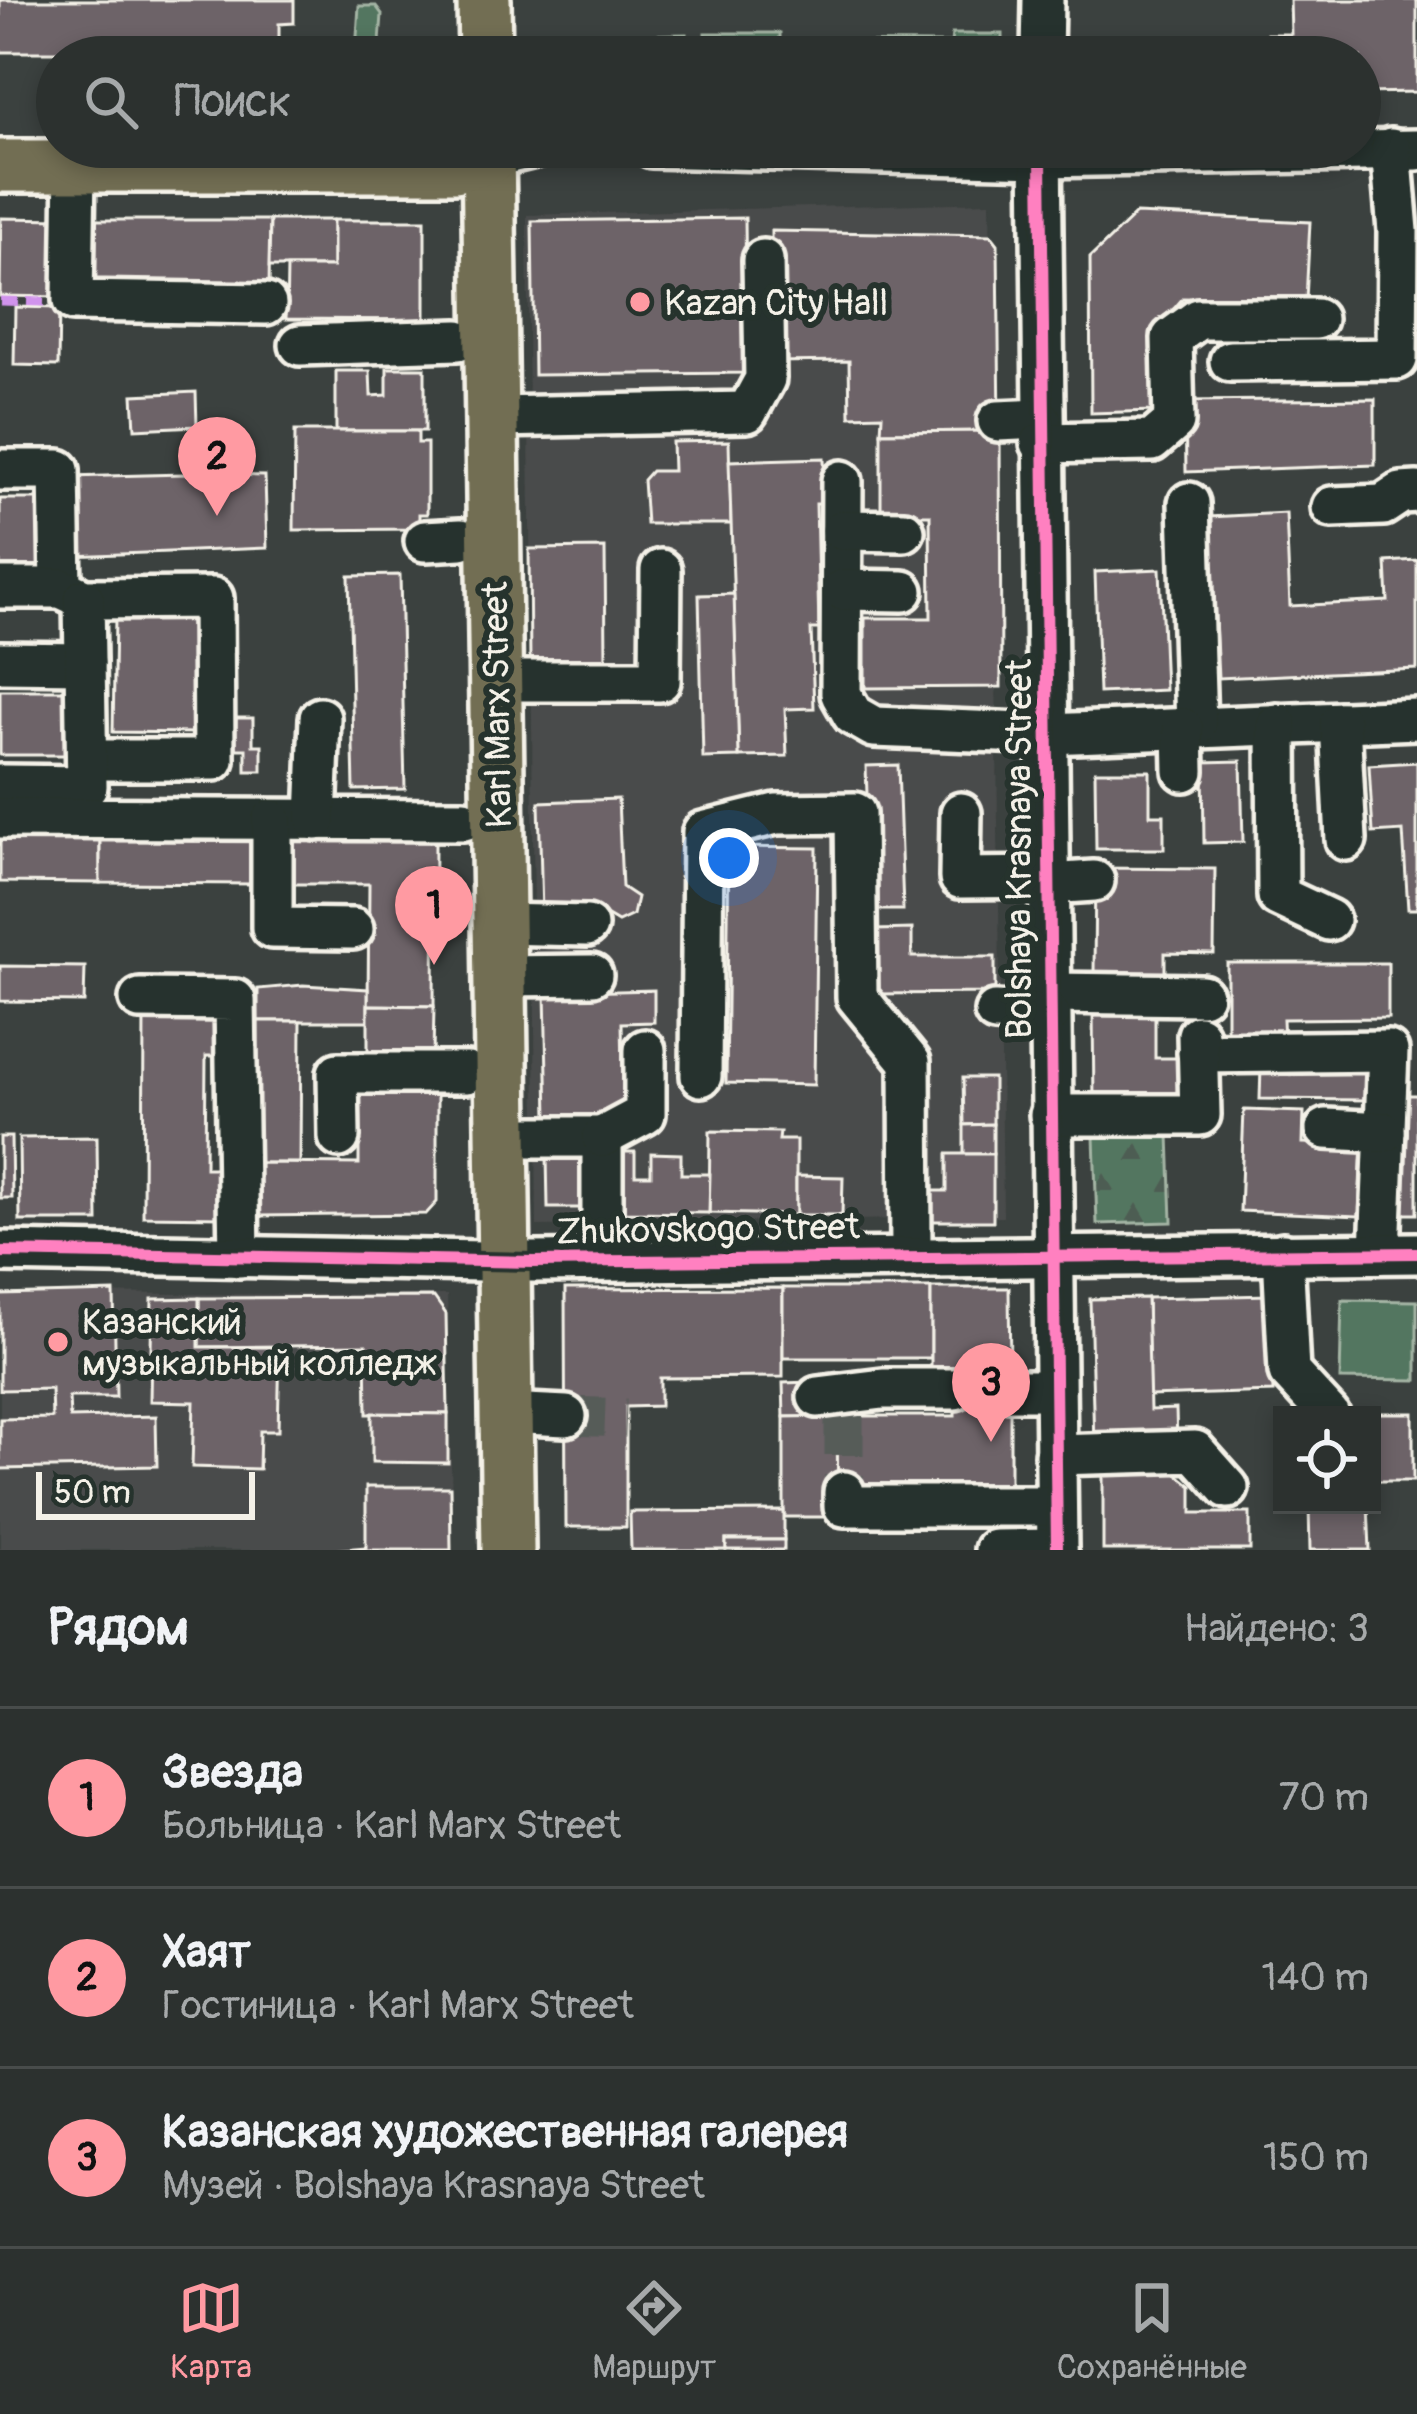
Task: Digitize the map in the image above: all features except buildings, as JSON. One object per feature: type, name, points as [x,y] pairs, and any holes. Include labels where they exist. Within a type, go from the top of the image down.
[{"type":"main road","points":[[454,0],[454,36]]},
{"type":"main road","points":[[484,0],[485,36]]},
{"type":"main road","points":[[0,166],[36,166]]},
{"type":"main road","name":"Karl Marx Street","points":[[482,168],[458,340],[443,540],[464,820],[467,1072],[506,1413],[508,1550]]},
{"type":"main road","name":"Karl Marx Street","points":[[476,1550],[487,1261],[502,1136],[484,168]]},
{"type":"street","points":[[1042,36],[1043,0]]},
{"type":"street","points":[[1230,362],[1397,359],[1404,149]]},
{"type":"street","points":[[75,168],[74,301],[266,304]]},
{"type":"street","name":"Bolshaya Krasnaya Street","points":[[1041,168],[1057,1549]]},
{"type":"street","points":[[491,417],[746,412],[765,379],[763,260]]},
{"type":"street","points":[[998,421],[1041,431],[1152,441],[1174,422],[1172,338],[1198,319],[1316,319]]},
{"type":"street","points":[[300,345],[458,340]]},
{"type":"street","points":[[0,470],[59,470],[86,663],[87,786],[0,785]]},
{"type":"street","points":[[842,481],[841,694],[853,716],[874,727],[1049,734],[1417,719]]},
{"type":"street","points":[[1331,506],[1383,505],[1401,493],[1417,492]]},
{"type":"street","points":[[1184,771],[1190,728],[1190,502]]},
{"type":"street","points":[[842,530],[904,531]]},
{"type":"street","points":[[495,680],[660,681],[661,570]]},
{"type":"street","points":[[0,588],[213,598],[214,760],[87,760]]},
{"type":"street","points":[[842,590],[903,591]]},
{"type":"street","points":[[0,662],[86,663]]},
{"type":"street","points":[[316,820],[320,718]]},
{"type":"street","points":[[1340,722],[1346,840]]},
{"type":"street","points":[[1277,724],[1278,896],[1329,920]]},
{"type":"street","points":[[701,1076],[703,832],[776,814],[855,813],[856,997],[910,1061],[911,1255]]},
{"type":"street","points":[[961,813],[960,878],[1094,881]]},
{"type":"street","points":[[0,818],[464,820]]},
{"type":"street","points":[[272,820],[272,928],[353,929]]},
{"type":"street","points":[[499,924],[587,926]]},
{"type":"street","points":[[500,976],[592,975]]},
{"type":"street","points":[[995,1012],[1202,995]]},
{"type":"street","points":[[140,999],[235,1000],[238,1257]]},
{"type":"street","points":[[1051,1115],[1200,1115],[1198,1044],[1388,1052],[1402,1080],[1385,1132],[1398,1253]]},
{"type":"street","points":[[502,1136],[602,1136],[645,1114],[645,1050]]},
{"type":"street","points":[[339,1137],[338,1073],[467,1072]]},
{"type":"street","points":[[1326,1129],[1385,1132]]},
{"type":"street","points":[[602,1136],[602,1260]]},
{"type":"street","name":"Zhukovskogo Street","points":[[0,1252],[487,1261],[1051,1252],[1398,1253]]},
{"type":"street","points":[[1283,1253],[1289,1372],[1321,1406]]},
{"type":"street","points":[[835,1403],[883,1389],[955,1389]]},
{"type":"street","points":[[1010,1390],[1052,1390]]},
{"type":"street","points":[[506,1413],[566,1416]]},
{"type":"street","points":[[1054,1455],[1195,1451],[1228,1488]]},
{"type":"street","points":[[844,1492],[844,1506],[1056,1506]]},
{"type":"street","points":[[995,1550],[1057,1549]]},
{"type":"shaded area","points":[[990,202],[1003,1217],[537,1226],[527,215]]},
{"type":"shaded area","points":[[0,1293],[447,1295],[453,1550],[0,1550]]},
{"type":"green space","points":[[359,6],[376,6],[382,14],[380,36],[357,36]]},
{"type":"green space","points":[[705,33],[780,33],[780,36]]},
{"type":"green space","points":[[686,34],[686,36],[623,36]]},
{"type":"green space","points":[[952,34],[1002,36],[952,36]]},
{"type":"green space","points":[[1169,1134],[1172,1222],[1097,1224],[1094,1136]]},
{"type":"green space","points":[[1342,1300],[1417,1301],[1417,1380],[1340,1379]]},
{"type":"tunnel","points":[[566,1416],[626,1418]]},
{"type":"tunnel","points":[[844,1416],[844,1492]]},
{"type":"marked path","points":[[0,301],[44,302]]},
{"type":"cycle path","points":[[1041,168],[1057,1550]]},
{"type":"cycle path","points":[[0,1252],[533,1262],[1417,1253]]},
{"type":"place","name":"Kazan City Hall","points":[[640,302]]},
{"type":"place","name":"Хаят","points":[[217,516]]},
{"type":"place","name":"Звезда","points":[[434,965]]},
{"type":"place","name":"Казанский музыкальный колледж","points":[[58,1342]]},
{"type":"place","name":"Казанская художественная галерея","points":[[991,1442]]}]
